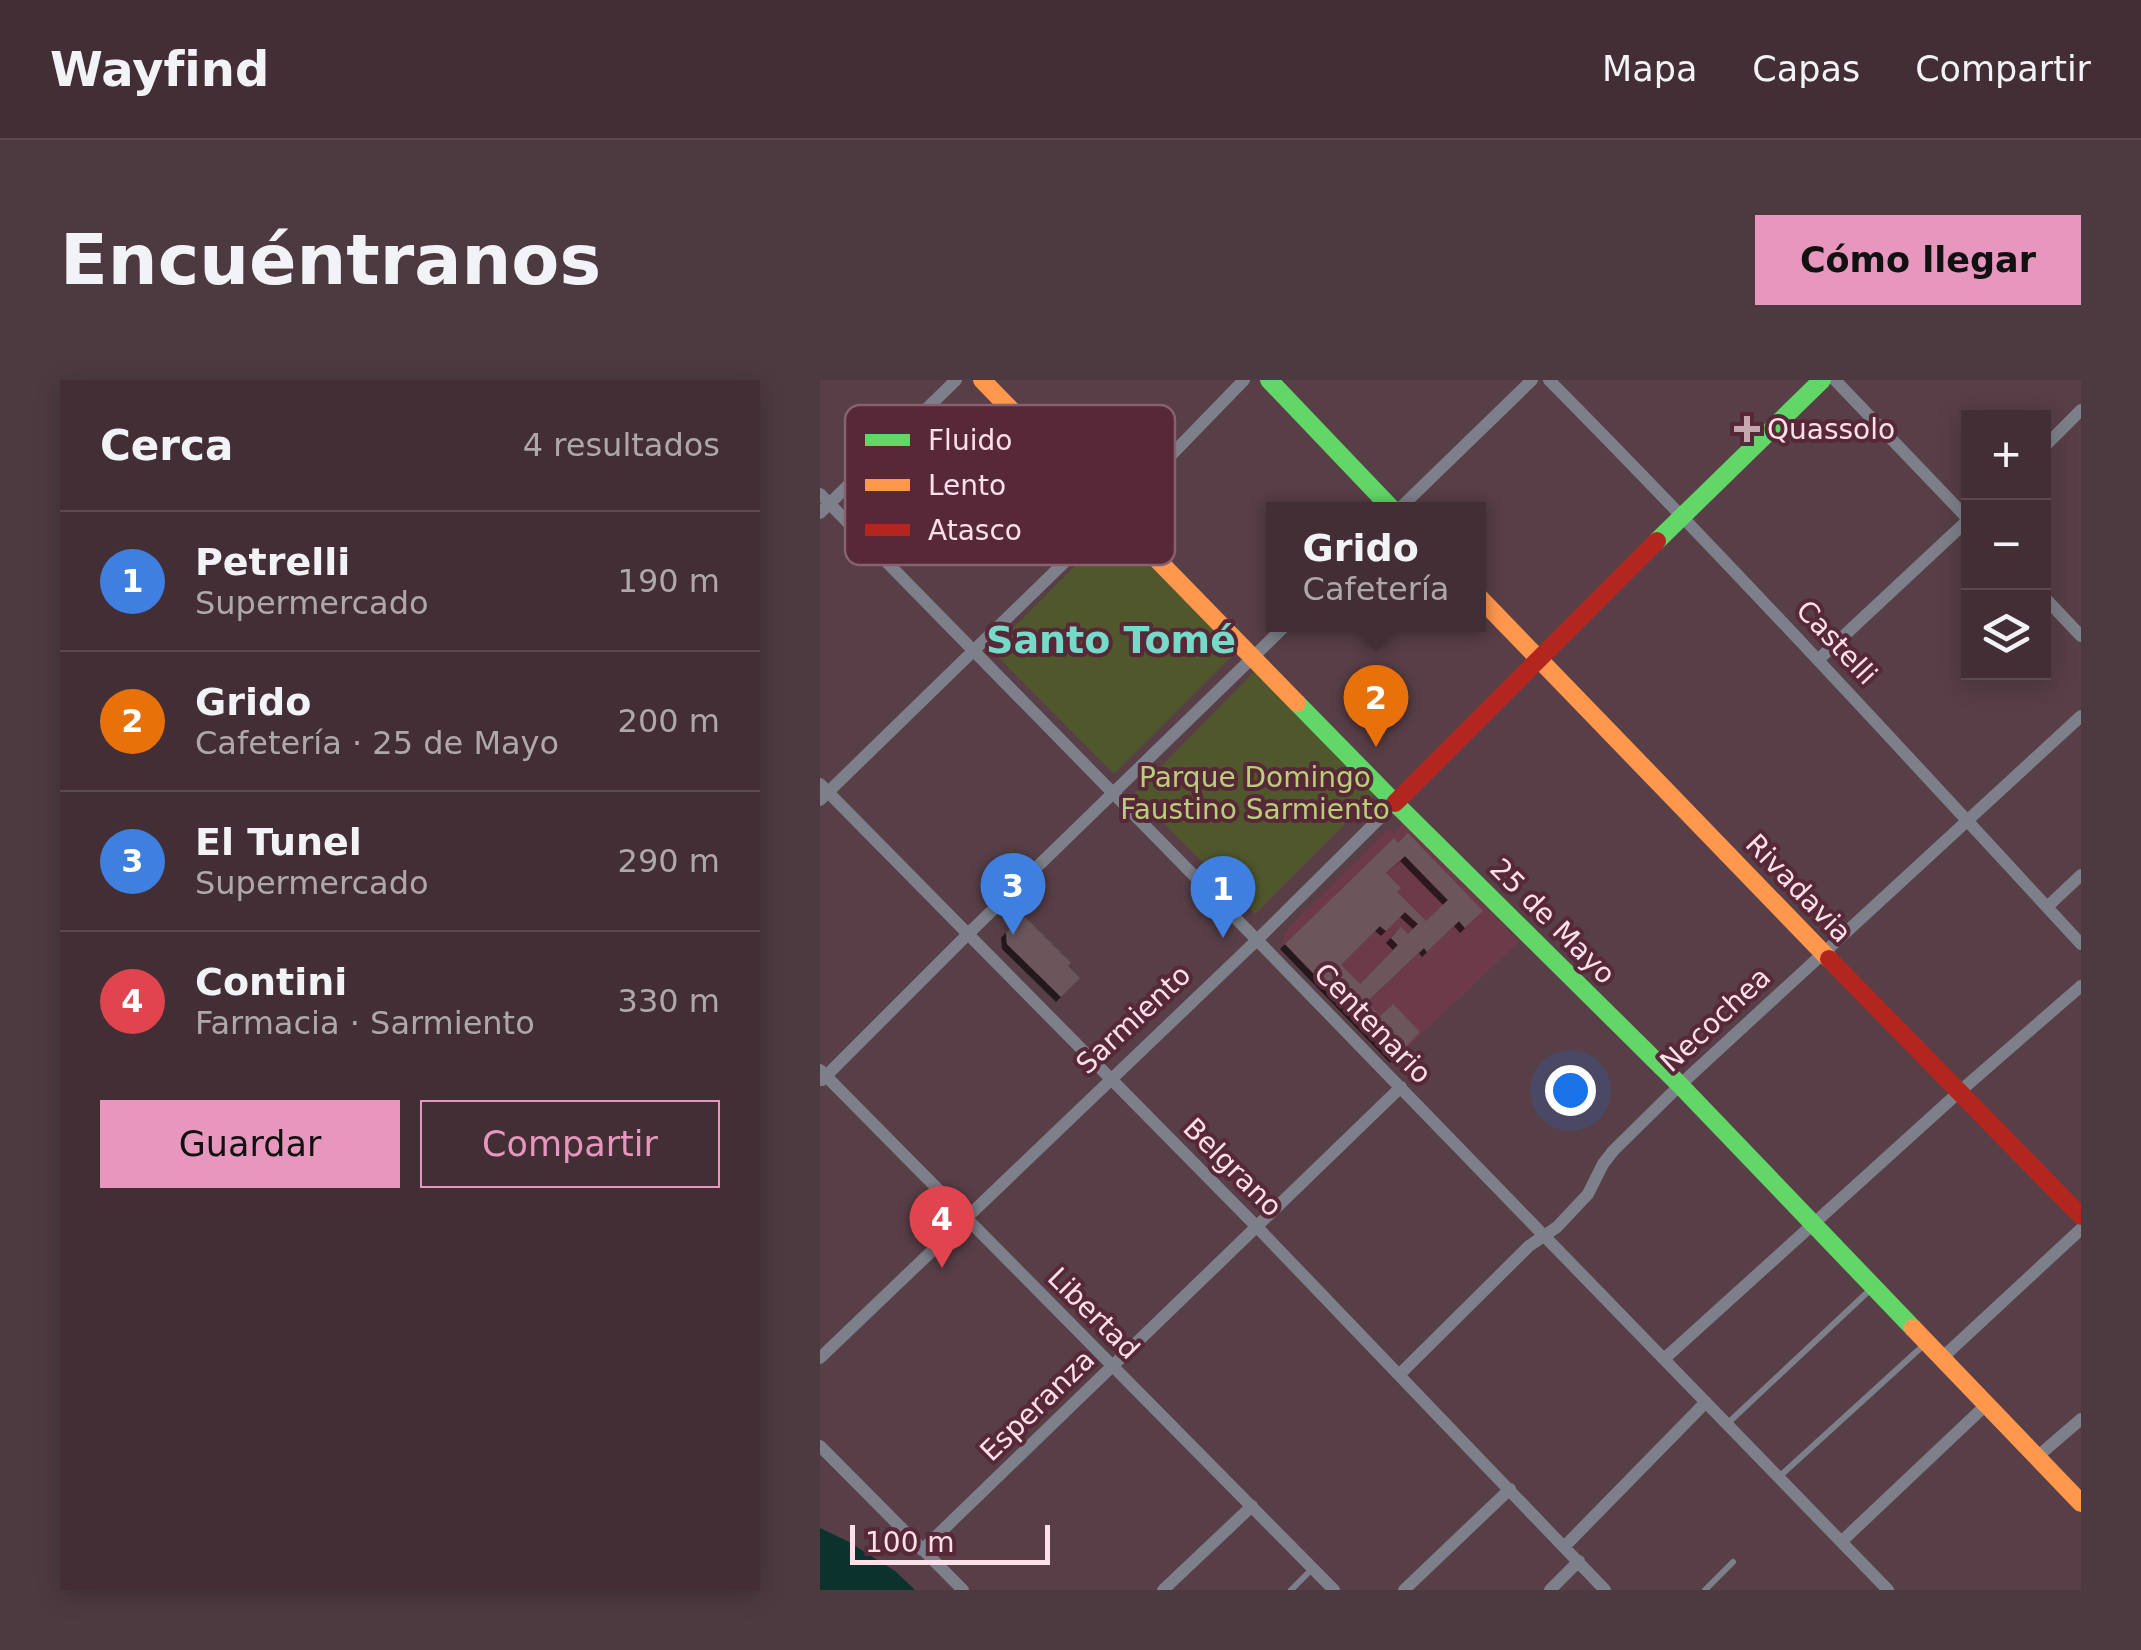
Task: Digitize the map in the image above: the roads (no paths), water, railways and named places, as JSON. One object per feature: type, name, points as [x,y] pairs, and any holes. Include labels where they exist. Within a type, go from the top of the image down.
[{"type":"main road","name":"25 de Mayo","points":[[982,380],[1007,405]]},
{"type":"main road","points":[[1268,380],[1388,502]]},
{"type":"main road","name":"Sarmiento","points":[[1395,803],[1822,380]]},
{"type":"main road","name":"25 de Mayo","points":[[1163,565],[1395,803],[1680,1086],[2081,1503]]},
{"type":"main road","name":"Rivadavia","points":[[1486,604],[2081,1216]]},
{"type":"street","points":[[929,405],[956,380]]},
{"type":"street","points":[[1175,451],[1244,380]]},
{"type":"street","points":[[1404,502],[1532,380]]},
{"type":"street","name":"Castelli","points":[[1548,380],[1820,660],[2081,944]]},
{"type":"street","points":[[1835,380],[1961,513]]},
{"type":"street","points":[[2051,440],[2081,410]]},
{"type":"street","points":[[823,503],[845,483]]},
{"type":"street","name":"Centenario","points":[[823,503],[845,524]]},
{"type":"street","points":[[1820,660],[1961,527]]},
{"type":"street","name":"Centenario","points":[[888,565],[974,648],[1888,1590]]},
{"type":"street","points":[[823,792],[1061,565]]},
{"type":"street","points":[[2051,604],[2081,636]]},
{"type":"street","points":[[822,1076],[1278,632]]},
{"type":"street","name":"Necochea","points":[[1400,1374],[1529,1246],[1557,1227],[1588,1194],[1613,1151],[1680,1086],[2081,716]]},
{"type":"street","name":"Belgrano","points":[[823,792],[1257,1227],[1606,1590]]},
{"type":"street","name":"Sarmiento","points":[[820,1358],[1395,803]]},
{"type":"street","points":[[2047,908],[2081,876]]},
{"type":"street","points":[[1664,1359],[2081,986]]},
{"type":"street","name":"Libertad","points":[[822,1076],[1334,1590]]},
{"type":"street","name":"Esperanza","points":[[922,1550],[1401,1088]]},
{"type":"street","points":[[1942,1358],[2081,1229]]},
{"type":"street","points":[[1564,1546],[1706,1402]]},
{"type":"street","points":[[1841,1542],[1987,1404]]},
{"type":"street","points":[[2037,1457],[2081,1419]]},
{"type":"street","points":[[820,1446],[963,1590]]},
{"type":"street","points":[[1404,1590],[1510,1489]]},
{"type":"street","points":[[1163,1590],[1252,1506]]},
{"type":"street","points":[[1550,1590],[1578,1562]]},
{"type":"lane","points":[[1727,1424],[1873,1286]]},
{"type":"lane","points":[[1779,1477],[1927,1342]]},
{"type":"lane","points":[[1705,1590],[1733,1562]]},
{"type":"lane","points":[[1290,1590],[1313,1568]]},
{"type":"place","name":"Quassolo","points":[[1747,429]]},
{"type":"place","name":"Grido","points":[[1376,747]]},
{"type":"place","name":"El Tunel","points":[[1013,935]]},
{"type":"place","name":"Petrelli","points":[[1223,938]]},
{"type":"place","name":"Contini","points":[[942,1268]]},
{"type":"district","name":"Santo Tomé","points":[[1111,640]]},
{"type":"park label","name":"Parque Domingo Faustino Sarmiento","points":[[1255,793]]}]
